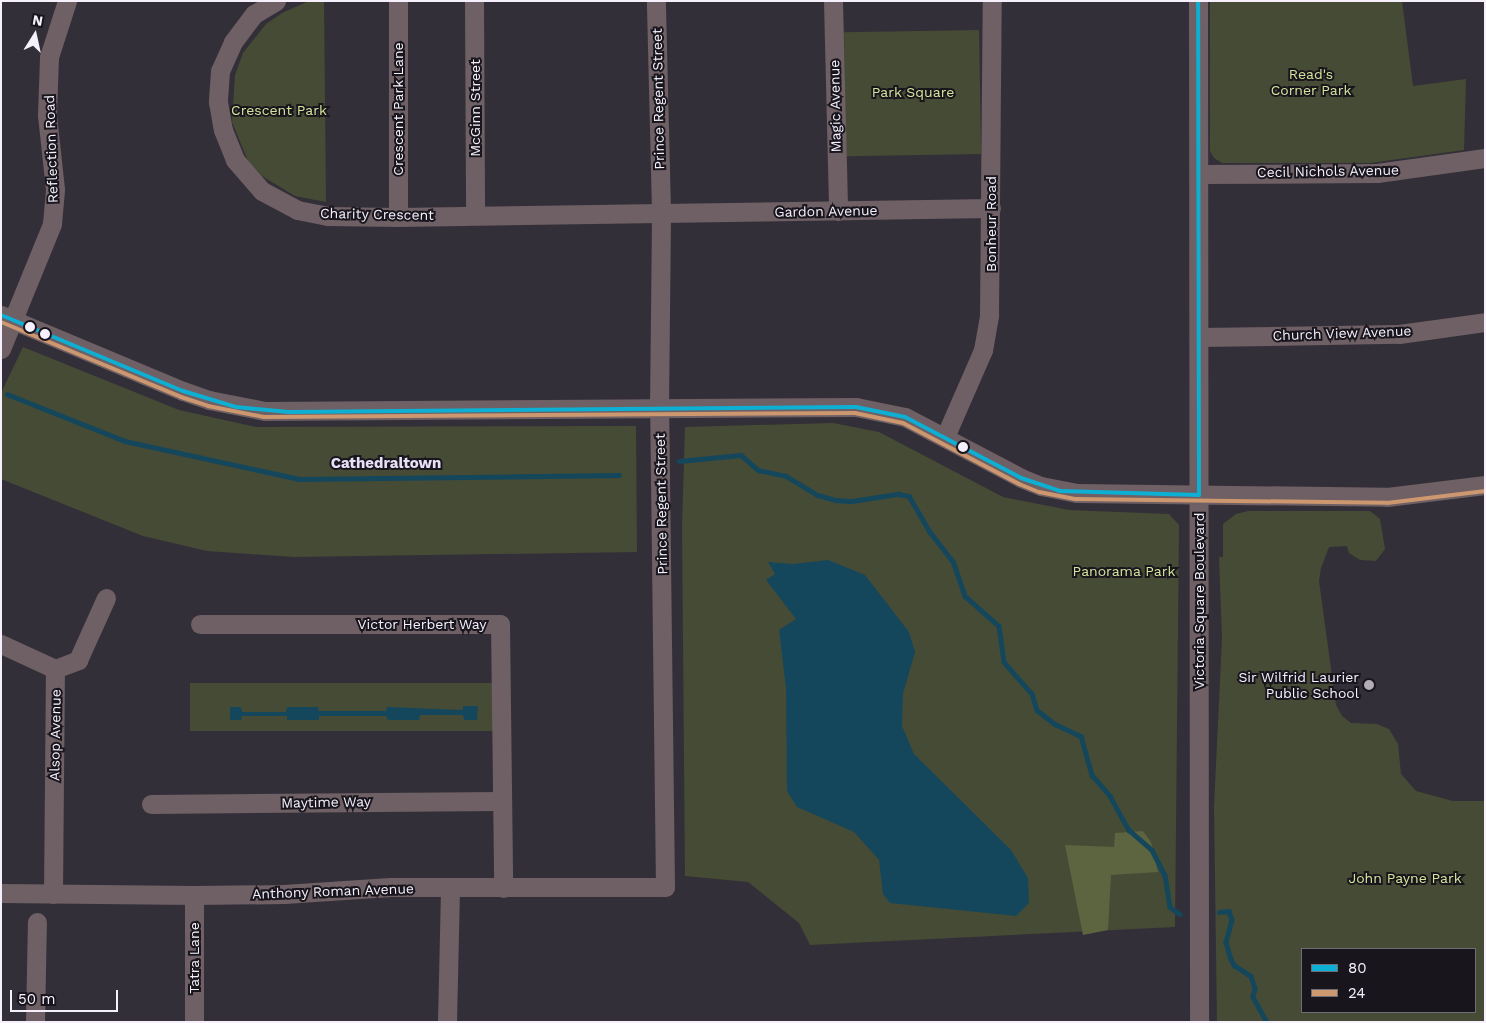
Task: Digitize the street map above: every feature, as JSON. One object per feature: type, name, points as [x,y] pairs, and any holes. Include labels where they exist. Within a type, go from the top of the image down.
[{"type":"street","name":"Reflection Road","points":[[1,349],[7,318],[52,224],[55,189],[47,115],[49,57],[67,1]]},
{"type":"street","name":"Charity Crescent","points":[[276,1],[254,14],[233,42],[220,71],[218,102],[223,130],[235,160],[262,191],[297,210],[326,216],[661,211]]},
{"type":"street","name":"Crescent Park Lane","points":[[398,1],[398,216]]},
{"type":"street","name":"McGinn Street","points":[[474,1],[475,214]]},
{"type":"street","name":"Prince Regent Street","points":[[656,1],[661,211],[659,408],[665,887]]},
{"type":"street","name":"Magic Avenue","points":[[833,1],[838,210]]},
{"type":"street","name":"Bonheur Road","points":[[945,437],[983,350],[991,296],[992,1]]},
{"type":"street","name":"Victoria Square Boulevard","points":[[1198,1],[1200,174],[1199,1022]]},
{"type":"street","name":"Cecil Nichols Avenue","points":[[1200,174],[1377,173],[1485,158]]},
{"type":"street","name":"Gardon Avenue","points":[[661,211],[991,208]]},
{"type":"street","points":[[7,318],[183,391],[218,402],[265,411],[856,407],[905,417],[1021,478],[1060,491],[1387,497],[1485,485]]},
{"type":"street","name":"Church View Avenue","points":[[1200,337],[1400,334],[1485,322]]},
{"type":"street","name":"Alsop Avenue","points":[[53,894],[56,669],[78,660],[106,598]]},
{"type":"street","name":"Victor Herbert Way","points":[[200,624],[500,624],[503,888]]},
{"type":"street","points":[[1,644],[56,669]]},
{"type":"street","name":"Maytime Way","points":[[151,804],[501,801]]},
{"type":"street","points":[[447,1022],[450,887]]},
{"type":"street","name":"Anthony Roman Avenue","points":[[1,893],[194,895],[450,887],[665,887]]},
{"type":"street","name":"Tatra Lane","points":[[194,895],[194,1022]]},
{"type":"street","points":[[35,1022],[37,922]]},
{"type":"green space","name":"Crescent Park","points":[[309,1],[324,1],[326,202],[295,196],[262,176],[248,161],[232,122],[235,75],[243,53],[266,24],[282,13]]},
{"type":"green space","name":"Read's Corner Park","points":[[1210,1],[1402,1],[1413,86],[1466,79],[1464,150],[1370,163],[1222,163],[1214,158],[1210,151]]},
{"type":"green space","name":"Park Square","points":[[979,30],[981,154],[846,156],[844,32]]},
{"type":"green space","points":[[23,347],[179,410],[256,427],[636,426],[637,552],[294,557],[207,551],[143,536],[1,479],[1,393]]},
{"type":"green space","name":"Panorama Park","points":[[833,423],[879,432],[1003,497],[1069,510],[1169,514],[1179,525],[1175,927],[810,945],[799,923],[748,882],[685,876],[682,526],[685,427]]},
{"type":"green space","name":"John Payne Park","points":[[1248,511],[1370,511],[1380,519],[1385,549],[1376,561],[1360,560],[1349,553],[1347,546],[1329,547],[1321,568],[1319,581],[1336,705],[1342,716],[1351,723],[1377,724],[1389,729],[1398,744],[1401,774],[1416,791],[1453,801],[1485,801],[1485,1022],[1217,1022],[1214,807],[1222,638],[1219,557],[1223,557],[1223,524],[1236,514]]},
{"type":"green space","points":[[190,683],[493,683],[493,731],[190,731]]},
{"type":"green space","points":[[1143,831],[1151,842],[1158,872],[1111,875],[1108,930],[1083,935],[1065,845],[1114,847],[1115,833]]},
{"type":"water","points":[[828,560],[865,575],[909,632],[915,652],[903,694],[902,726],[914,754],[1011,850],[1028,878],[1029,903],[1016,916],[890,903],[883,894],[879,860],[854,832],[797,807],[787,791],[786,688],[779,630],[796,619],[766,580],[775,574],[768,562],[793,564]]},
{"type":"water","points":[[463,706],[478,706],[477,720],[464,720],[463,715],[420,715],[419,720],[388,720],[386,716],[319,716],[319,720],[287,720],[287,716],[242,716],[241,720],[230,720],[230,707],[241,707],[242,712],[286,712],[287,707],[318,707],[319,711],[386,711],[387,707],[463,710]]},
{"type":"waterway","points":[[7,394],[125,441],[299,479],[619,475]]},
{"type":"waterway","points":[[679,461],[741,455],[758,470],[786,476],[818,495],[836,500],[852,501],[898,494],[909,496],[930,532],[953,561],[965,596],[999,626],[1004,662],[1032,694],[1037,710],[1055,724],[1081,736],[1092,775],[1110,796],[1129,830],[1152,850],[1165,875],[1170,907],[1180,914]]},
{"type":"waterway","points":[[1219,912],[1229,911],[1232,920],[1226,942],[1231,959],[1234,965],[1251,976],[1255,988],[1253,997],[1267,1022]]},
{"type":"transit line","name":"80","points":[[1,315],[183,391],[236,407],[289,412],[856,407],[905,417],[1021,478],[1060,491],[1199,495],[1198,1]]},
{"type":"transit line","name":"24","points":[[1,322],[181,397],[208,406],[264,417],[855,413],[903,423],[1019,484],[1039,492],[1076,499],[1387,503],[1485,491]]},
{"type":"place","name":"Sir Wilfrid Laurier Public School","points":[[1369,685]]},
{"type":"district","name":"Cathedraltown","points":[[386,464]]}]
